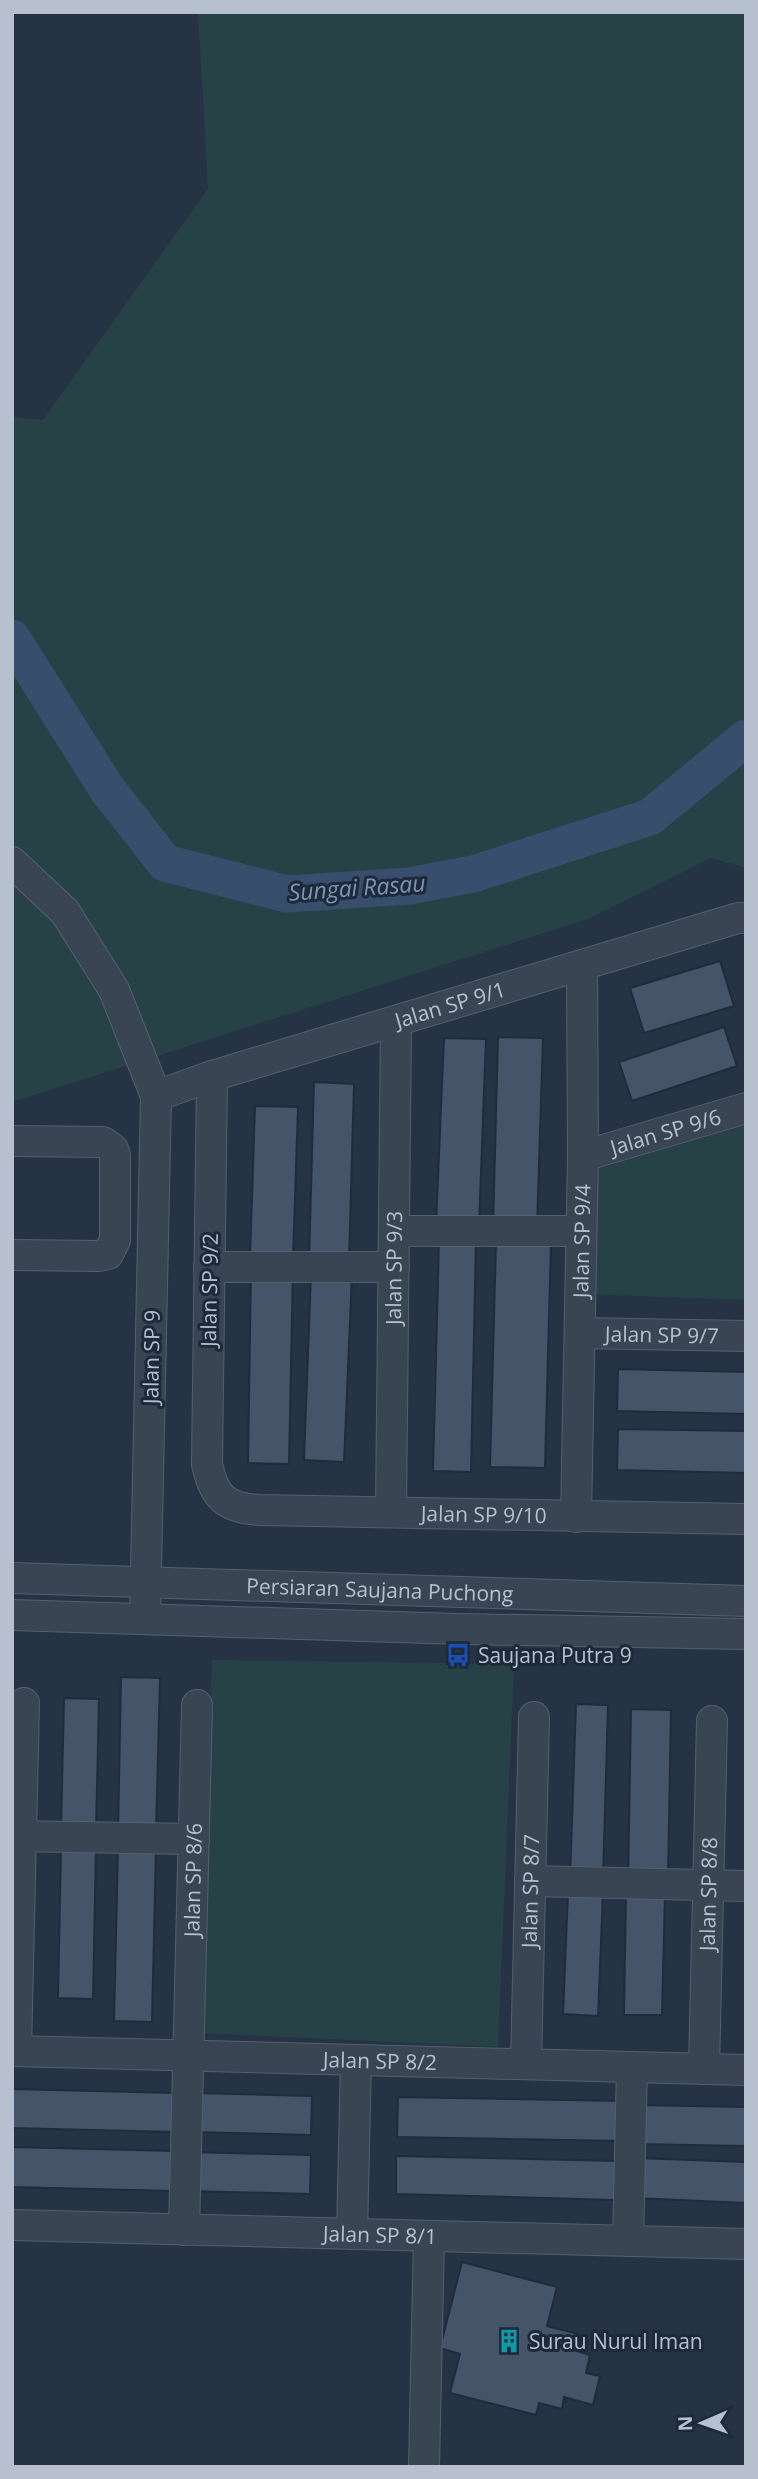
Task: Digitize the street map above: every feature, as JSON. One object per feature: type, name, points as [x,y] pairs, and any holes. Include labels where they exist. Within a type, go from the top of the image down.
[{"type":"street","points":[[12,862],[65,912],[114,990],[156,1096]]},
{"type":"street","name":"Jalan SP 9/1","points":[[156,1096],[212,1076],[396,1023],[738,918],[746,918]]},
{"type":"street","name":"Jalan SP 9/4","points":[[576,1517],[583,1156],[582,965]]},
{"type":"street","name":"Jalan SP 9/3","points":[[391,1511],[396,1230],[396,1023]]},
{"type":"street","name":"Jalan SP 9/2","points":[[212,1076],[207,1464],[211,1484],[222,1500]]},
{"type":"street","name":"Jalan SP 9","points":[[145,1618],[156,1096]]},
{"type":"street","name":"Jalan SP 9/6","points":[[583,1156],[746,1108]]},
{"type":"street","points":[[12,1141],[103,1142],[113,1149],[115,1155],[114,1240],[108,1254],[12,1255]]},
{"type":"street","points":[[396,1230],[581,1231]]},
{"type":"street","points":[[209,1267],[394,1267]]},
{"type":"street","name":"Jalan SP 9/7","points":[[580,1333],[746,1336]]},
{"type":"street","name":"Jalan SP 9/10","points":[[222,1500],[240,1509],[260,1510],[746,1519]]},
{"type":"street","name":"Persiaran Saujana Puchong","points":[[12,1578],[746,1601]]},
{"type":"street","name":"Persiaran Saujana Puchong","points":[[12,1615],[746,1634]]},
{"type":"street","points":[[14,2051],[17,1836],[24,1703]]},
{"type":"street","name":"Jalan SP 8/6","points":[[184,2230],[197,1705]]},
{"type":"street","name":"Jalan SP 8/7","points":[[526,2064],[534,1717]]},
{"type":"street","name":"Jalan SP 8/8","points":[[704,2069],[712,1721]]},
{"type":"street","points":[[17,1836],[194,1839]]},
{"type":"street","points":[[530,1881],[746,1886]]},
{"type":"street","name":"Jalan SP 8/2","points":[[14,2051],[746,2070]]},
{"type":"street","points":[[352,2234],[356,2060]]},
{"type":"street","points":[[628,2241],[632,2067]]},
{"type":"street","name":"Jalan SP 8/1","points":[[12,2225],[746,2244]]},
{"type":"street","points":[[424,2467],[429,2236]]},
{"type":"green space","points":[[198,12],[746,12],[746,868],[711,858],[588,919],[12,1102],[12,417],[43,420],[208,189]]},
{"type":"green space","points":[[746,1117],[746,1300],[583,1294],[587,1161]]},
{"type":"green space","points":[[212,1660],[514,1664],[498,2047],[201,2033]]},
{"type":"building","points":[[720,961],[734,1006],[644,1033],[630,988]]},
{"type":"building","points":[[724,1027],[737,1066],[632,1101],[619,1062]]},
{"type":"building","points":[[498,1037],[543,1038],[537,1228],[493,1227]]},
{"type":"building","points":[[444,1038],[486,1039],[479,1226],[436,1224]]},
{"type":"building","points":[[314,1082],[354,1084],[349,1262],[309,1261]]},
{"type":"building","points":[[255,1106],[298,1107],[293,1258],[250,1257]]},
{"type":"building","points":[[439,1240],[476,1241],[471,1472],[433,1471]]},
{"type":"building","points":[[496,1241],[551,1242],[545,1468],[490,1467]]},
{"type":"building","points":[[251,1269],[293,1270],[289,1464],[248,1463]]},
{"type":"building","points":[[311,1273],[352,1274],[344,1462],[304,1460]]},
{"type":"building","points":[[618,1369],[746,1372],[746,1414],[617,1411]]},
{"type":"building","points":[[618,1429],[746,1431],[746,1473],[617,1470]]},
{"type":"building","points":[[121,1677],[160,1678],[156,1833],[118,1832]]},
{"type":"building","points":[[64,1698],[99,1699],[96,1831],[61,1830]]},
{"type":"building","points":[[576,1704],[608,1705],[603,1879],[570,1878]]},
{"type":"building","points":[[631,1709],[671,1710],[668,1880],[628,1880]]},
{"type":"building","points":[[61,1845],[96,1846],[93,1999],[58,1998]]},
{"type":"building","points":[[118,1847],[156,1847],[152,2022],[114,2021]]},
{"type":"building","points":[[568,1892],[603,1893],[598,2016],[563,2014]]},
{"type":"building","points":[[626,1894],[665,1895],[662,2015],[624,2015]]},
{"type":"building","points":[[12,2089],[176,2093],[175,2132],[12,2128]]},
{"type":"building","points":[[192,2093],[312,2096],[311,2135],[191,2132]]},
{"type":"building","points":[[398,2097],[623,2101],[622,2141],[397,2137]]},
{"type":"building","points":[[636,2105],[746,2107],[746,2146],[635,2144]]},
{"type":"building","points":[[12,2147],[174,2151],[173,2191],[12,2187]]},
{"type":"building","points":[[190,2152],[311,2155],[310,2194],[189,2191]]},
{"type":"building","points":[[396,2156],[618,2161],[617,2200],[396,2194]]},
{"type":"building","points":[[636,2158],[746,2162],[746,2203],[634,2198]]},
{"type":"building","name":"Surau Nurul Iman","points":[[462,2262],[557,2287],[547,2326],[578,2334],[574,2350],[590,2355],[586,2373],[600,2376],[593,2405],[564,2397],[562,2409],[539,2403],[536,2415],[450,2393],[460,2354],[440,2348]]},
{"type":"waterway","name":"Sungai Rasau","points":[[12,638],[107,789],[165,863],[287,894],[409,886],[473,874],[650,817],[746,738]]},
{"type":"place","name":"Saujana Putra 9","points":[[458,1655]]},
{"type":"place","name":"Surau Nurul Iman","points":[[509,2341]]}]
